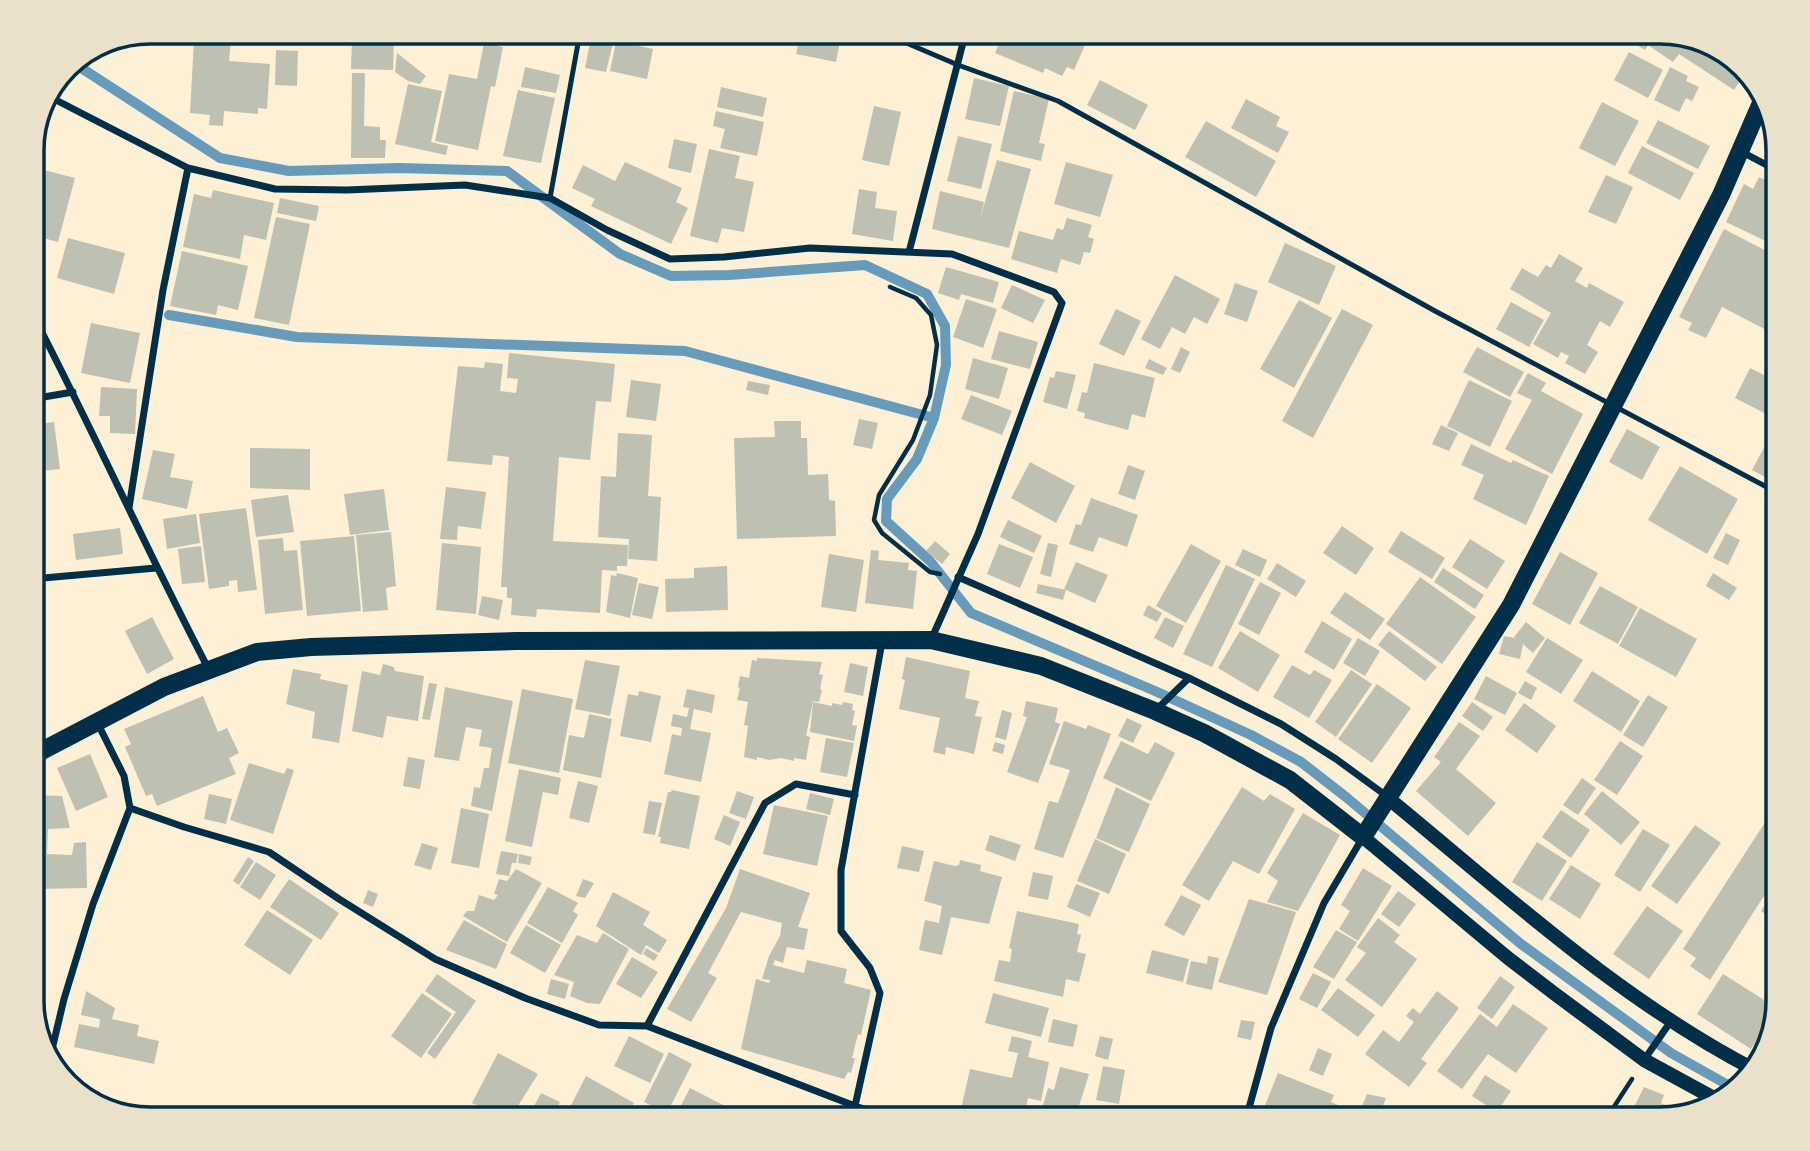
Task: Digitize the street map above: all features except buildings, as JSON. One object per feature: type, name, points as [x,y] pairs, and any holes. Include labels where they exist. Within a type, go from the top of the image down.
[{"type":"main road","points":[[1370,825],[1511,605],[1721,195],[1758,110]]},
{"type":"main road","points":[[44,751],[164,687],[257,652],[311,647],[516,641],[931,640],[1041,666],[1160,706],[1370,825],[1508,958],[1644,1060],[1708,1095]]},
{"type":"main road","points":[[1388,798],[1535,919],[1671,1021],[1745,1064]]},
{"type":"street","points":[[909,252],[963,44]]},
{"type":"street","points":[[57,100],[188,168],[275,189],[347,190],[465,185],[550,198],[607,230],[670,259],[724,257],[810,248],[952,254],[1054,292],[1062,303],[978,534],[931,640]]},
{"type":"street","points":[[1740,152],[1766,165]]},
{"type":"street","points":[[129,508],[163,290],[188,168]]},
{"type":"street","points":[[44,336],[208,669]]},
{"type":"street","points":[[44,397],[73,392]]},
{"type":"street","points":[[44,578],[156,568]]},
{"type":"street","points":[[958,577],[1188,678],[1281,724],[1336,759],[1388,798]]},
{"type":"street","points":[[855,1106],[880,993],[870,968],[841,931],[841,870],[883,639]]},
{"type":"street","points":[[1160,706],[1188,678]]},
{"type":"street","points":[[53,1044],[93,904],[130,808],[124,775],[97,722]]},
{"type":"street","points":[[648,1026],[765,803],[796,784],[855,795]]},
{"type":"street","points":[[130,808],[269,852],[338,899],[435,959],[525,998],[599,1025],[648,1026],[858,1107]]},
{"type":"street","points":[[1249,1107],[1271,1028],[1324,903],[1370,825]]},
{"type":"street","points":[[1644,1060],[1671,1021]]},
{"type":"lane","points":[[550,198],[578,44]]},
{"type":"lane","points":[[909,44],[1058,102],[1435,311],[1766,487]]},
{"type":"path","points":[[890,287],[916,299],[931,315],[937,345],[930,395],[913,440],[879,495],[874,520],[882,533],[930,572],[958,577]]},
{"type":"path","points":[[1614,1107],[1644,1060]]},
{"type":"waterway","points":[[82,69],[220,158],[289,171],[399,168],[507,171],[620,254],[671,276],[729,275],[865,265],[927,294],[945,326],[946,365],[934,418],[917,459],[887,499],[886,521],[930,561],[971,613],[1155,691],[1251,735],[1301,762],[1521,944],[1671,1053],[1726,1084]]},
{"type":"waterway","points":[[169,315],[297,337],[685,351],[934,418]]}]
